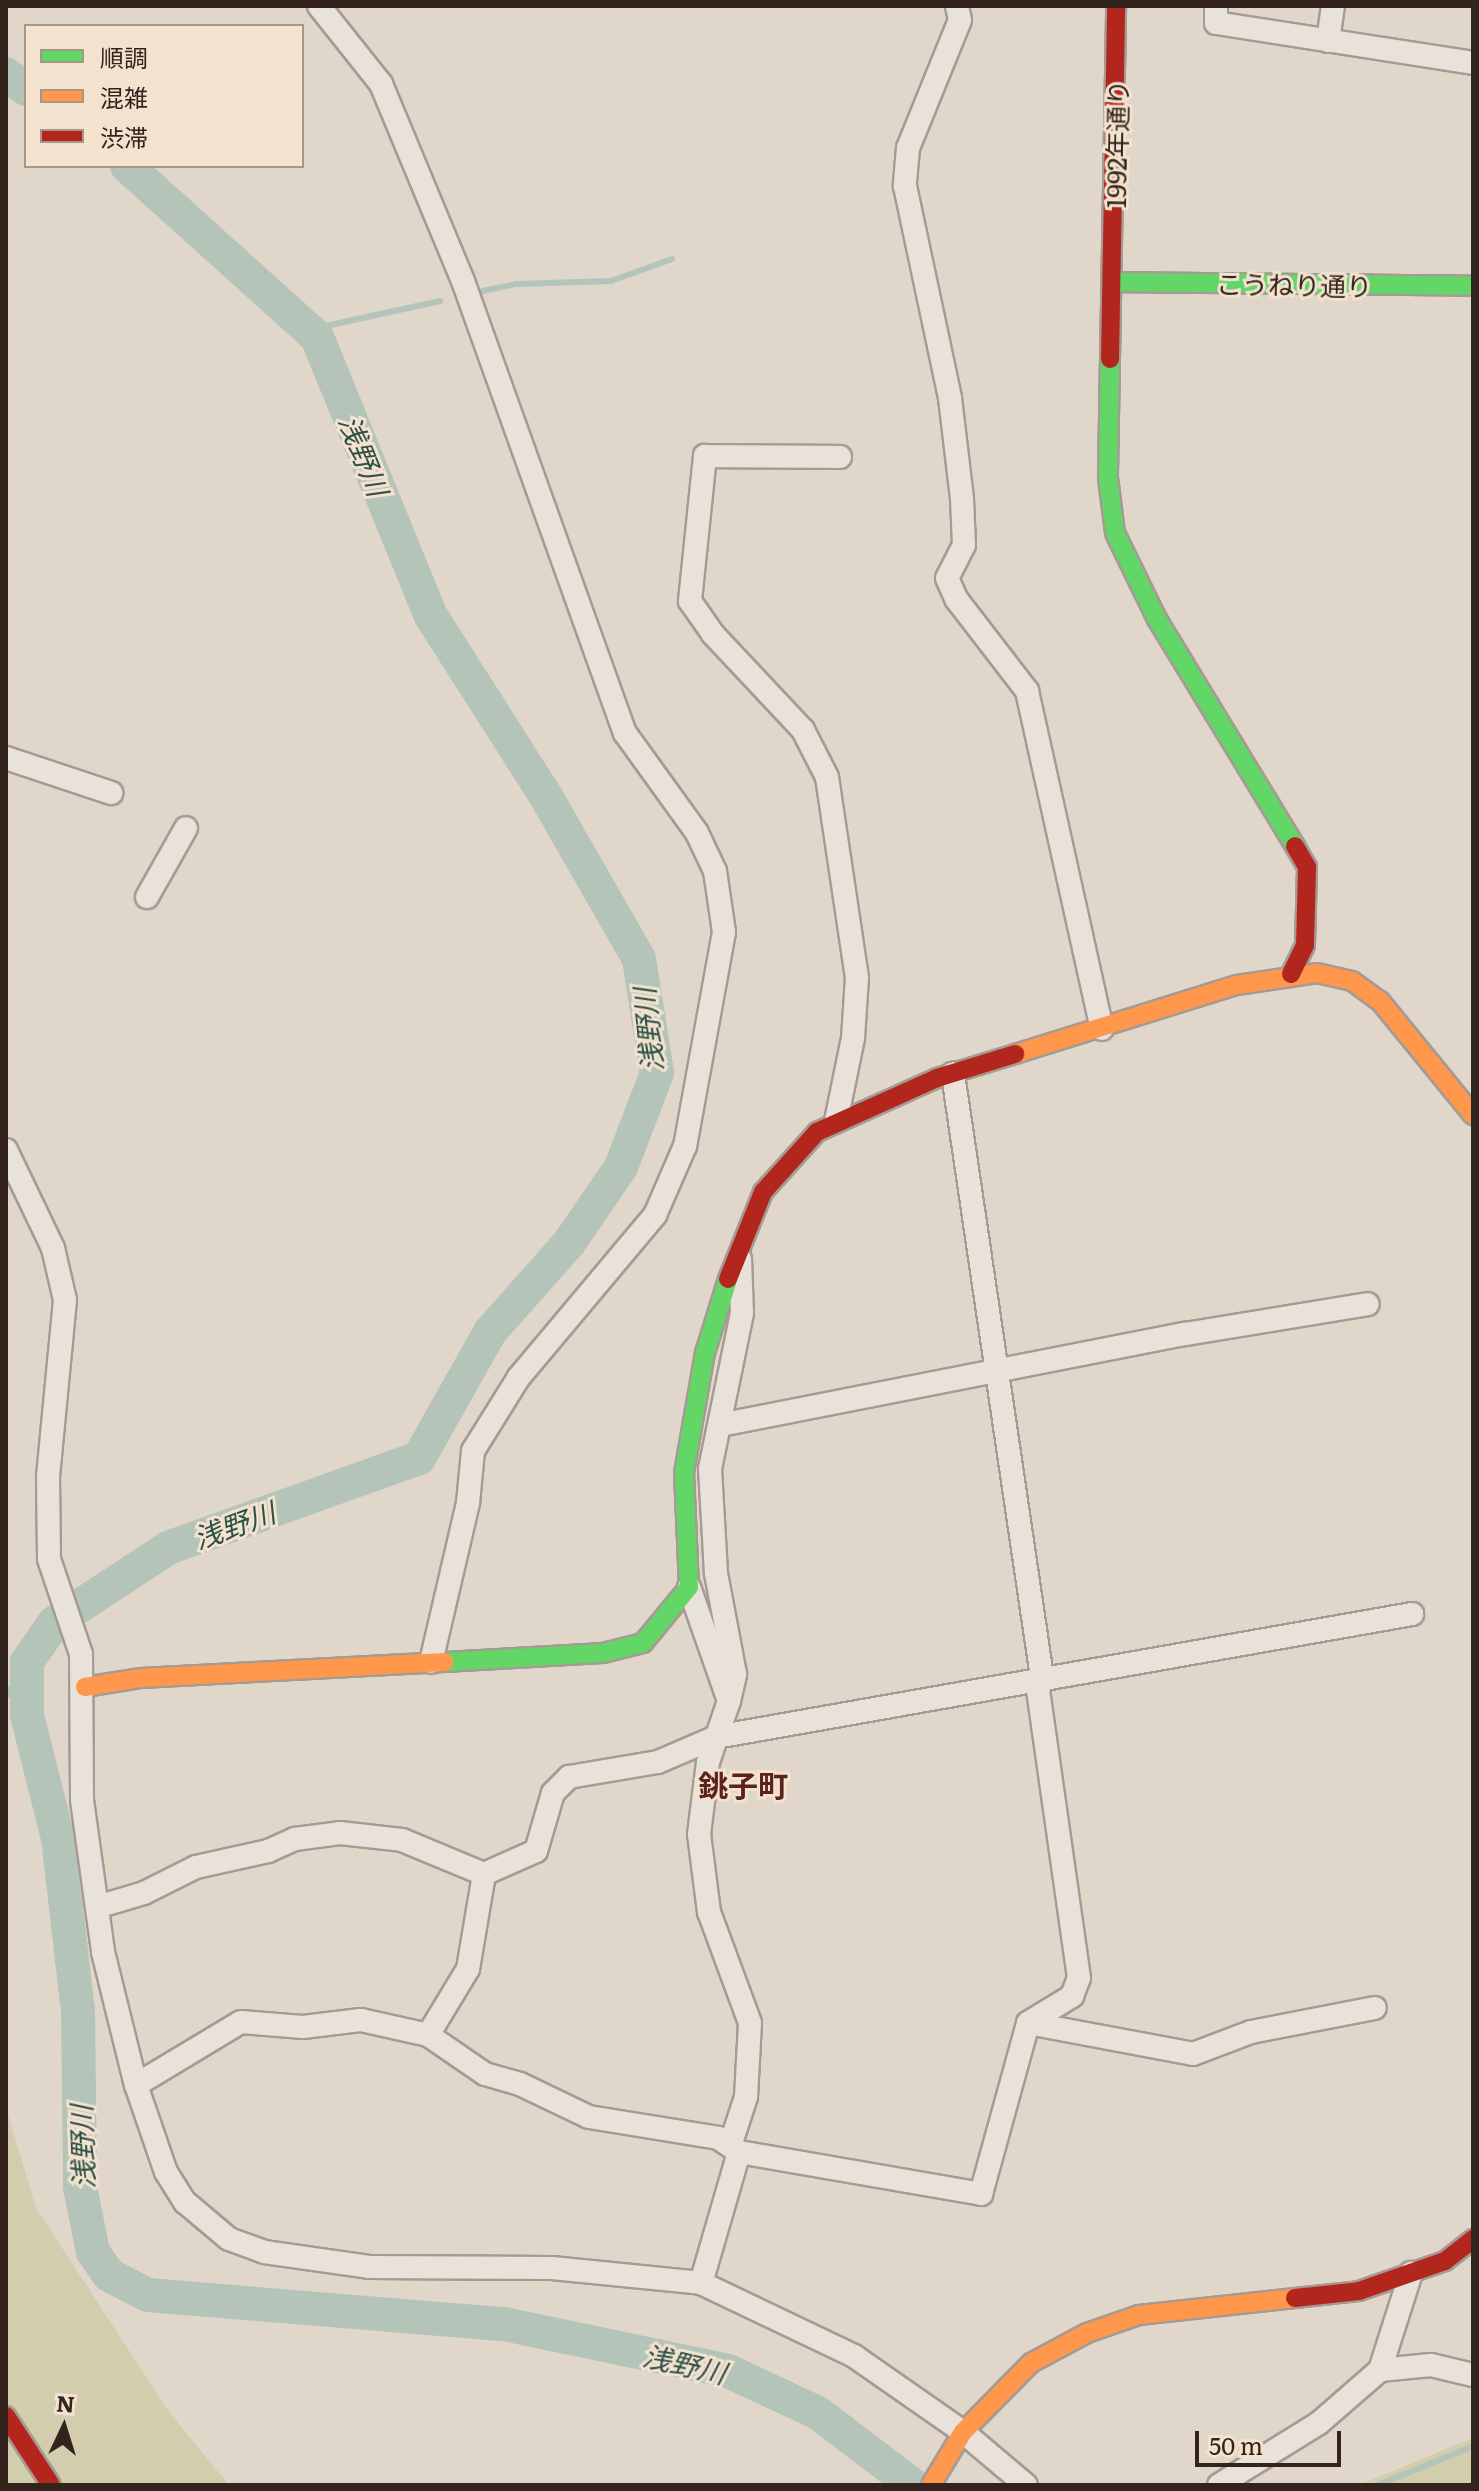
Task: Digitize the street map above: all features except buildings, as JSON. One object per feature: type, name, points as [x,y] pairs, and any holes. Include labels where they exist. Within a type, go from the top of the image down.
[{"type":"street","points":[[319,6],[381,84],[463,281],[625,733],[697,833],[715,871],[724,932],[685,1146],[655,1215],[519,1377],[473,1451],[468,1503],[431,1662]]},
{"type":"street","points":[[957,6],[960,20],[908,148],[905,186],[950,398],[962,499],[964,545],[947,578],[957,600],[1027,691],[1102,1029]]},
{"type":"street","name":"1992年通り","points":[[1116,6],[1114,282],[1108,478],[1115,533],[1157,619],[1307,867],[1305,945],[1291,974]]},
{"type":"street","points":[[1216,6],[1216,23],[1473,63]]},
{"type":"street","points":[[1328,41],[1333,6]]},
{"type":"street","name":"こうねり通り","points":[[1114,282],[1473,286]]},
{"type":"street","points":[[836,1121],[853,1038],[857,978],[827,777],[803,730],[713,634],[690,601],[705,456],[840,457]]},
{"type":"street","points":[[6,758],[111,793]]},
{"type":"street","points":[[147,897],[186,828]]},
{"type":"street","points":[[729,1701],[689,1587],[684,1473],[705,1353],[739,1246],[777,1171],[836,1121],[953,1074],[1237,985],[1291,974],[1352,981],[1380,1001],[1473,1115]]},
{"type":"street","points":[[136,2085],[241,2022],[303,2027],[361,2020],[428,2035],[485,2074],[520,2084],[589,2117],[981,2194],[1028,2023],[1072,1996],[1079,1978],[1038,1691],[1042,1677],[953,1074]]},
{"type":"street","points":[[6,1150],[53,1248],[65,1300],[48,1476],[49,1559],[81,1654],[85,1687],[82,1800],[97,1907],[136,2085],[166,2172],[185,2202],[229,2239],[264,2252],[369,2267],[552,2268],[701,2283],[854,2356],[963,2432],[1026,2485]]},
{"type":"street","points":[[701,2283],[746,2097],[750,2023],[709,1912],[699,1834],[716,1737],[735,1674],[716,1573],[710,1469],[742,1313],[739,1246]]},
{"type":"street","points":[[720,1425],[1368,1304]]},
{"type":"street","points":[[85,1687],[141,1678],[624,1649],[643,1643],[689,1587]]},
{"type":"street","points":[[97,1907],[144,1893],[196,1867],[268,1851],[295,1839],[340,1833],[402,1840],[484,1874],[536,1851],[558,1783],[658,1762],[716,1737],[1412,1614]]},
{"type":"street","points":[[428,2035],[468,1969],[484,1874]]},
{"type":"street","points":[[1028,2023],[1193,2054],[1251,2032],[1375,2008]]},
{"type":"street","points":[[931,2485],[963,2432],[1031,2363],[1087,2333],[1139,2315],[1359,2291],[1445,2261],[1473,2239]]},
{"type":"street","points":[[1219,2485],[1319,2423],[1380,2370],[1411,2273]]},
{"type":"street","points":[[1380,2370],[1431,2365],[1473,2375]]},
{"type":"street","points":[[6,2416],[51,2485]]},
{"type":"shaded area","points":[[6,2108],[36,2208],[169,2412],[229,2485],[6,2485]]},
{"type":"shaded area","points":[[1473,2438],[1473,2485],[1359,2485]]},
{"type":"waterway","name":"浅野川","points":[[6,74],[24,88]]},
{"type":"waterway","name":"浅野川","points":[[129,168],[317,337],[431,616],[548,800],[639,959],[657,1073],[621,1167],[569,1243],[490,1332],[419,1458],[168,1548],[54,1623],[27,1662],[27,1715],[58,1838],[78,2012],[80,2187],[93,2252],[109,2275],[148,2295],[504,2324],[728,2371],[818,2413],[913,2485]]},
{"type":"waterway","points":[[483,291],[517,284],[611,281],[672,259]]},
{"type":"waterway","points":[[317,337],[321,327],[440,301]]},
{"type":"waterway","points":[[6,1697],[27,1662]]},
{"type":"waterway","points":[[1378,2485],[1473,2446]]},
{"type":"traffic: fast","points":[[1114,282],[1473,286]]},
{"type":"traffic: fast","points":[[1110,359],[1108,478],[1115,533],[1157,619],[1295,846]]},
{"type":"traffic: fast","points":[[445,1662],[603,1653],[643,1643],[689,1587],[684,1473],[705,1353],[728,1279]]},
{"type":"traffic: slow","points":[[1015,1054],[1237,985],[1317,973],[1352,981],[1380,1001],[1473,1115]]},
{"type":"traffic: slow","points":[[85,1687],[141,1678],[445,1662]]},
{"type":"traffic: slow","points":[[931,2485],[963,2432],[1031,2363],[1087,2333],[1139,2315],[1295,2298]]},
{"type":"traffic: jam","points":[[1110,359],[1116,6]]},
{"type":"traffic: jam","points":[[1291,974],[1305,945],[1307,867],[1295,846]]},
{"type":"traffic: jam","points":[[728,1279],[763,1192],[817,1132],[937,1078],[1015,1054]]},
{"type":"traffic: jam","points":[[1295,2298],[1359,2291],[1445,2261],[1473,2239]]},
{"type":"traffic: jam","points":[[6,2416],[51,2485]]},
{"type":"district","name":"銚子町","points":[[743,1784]]}]
